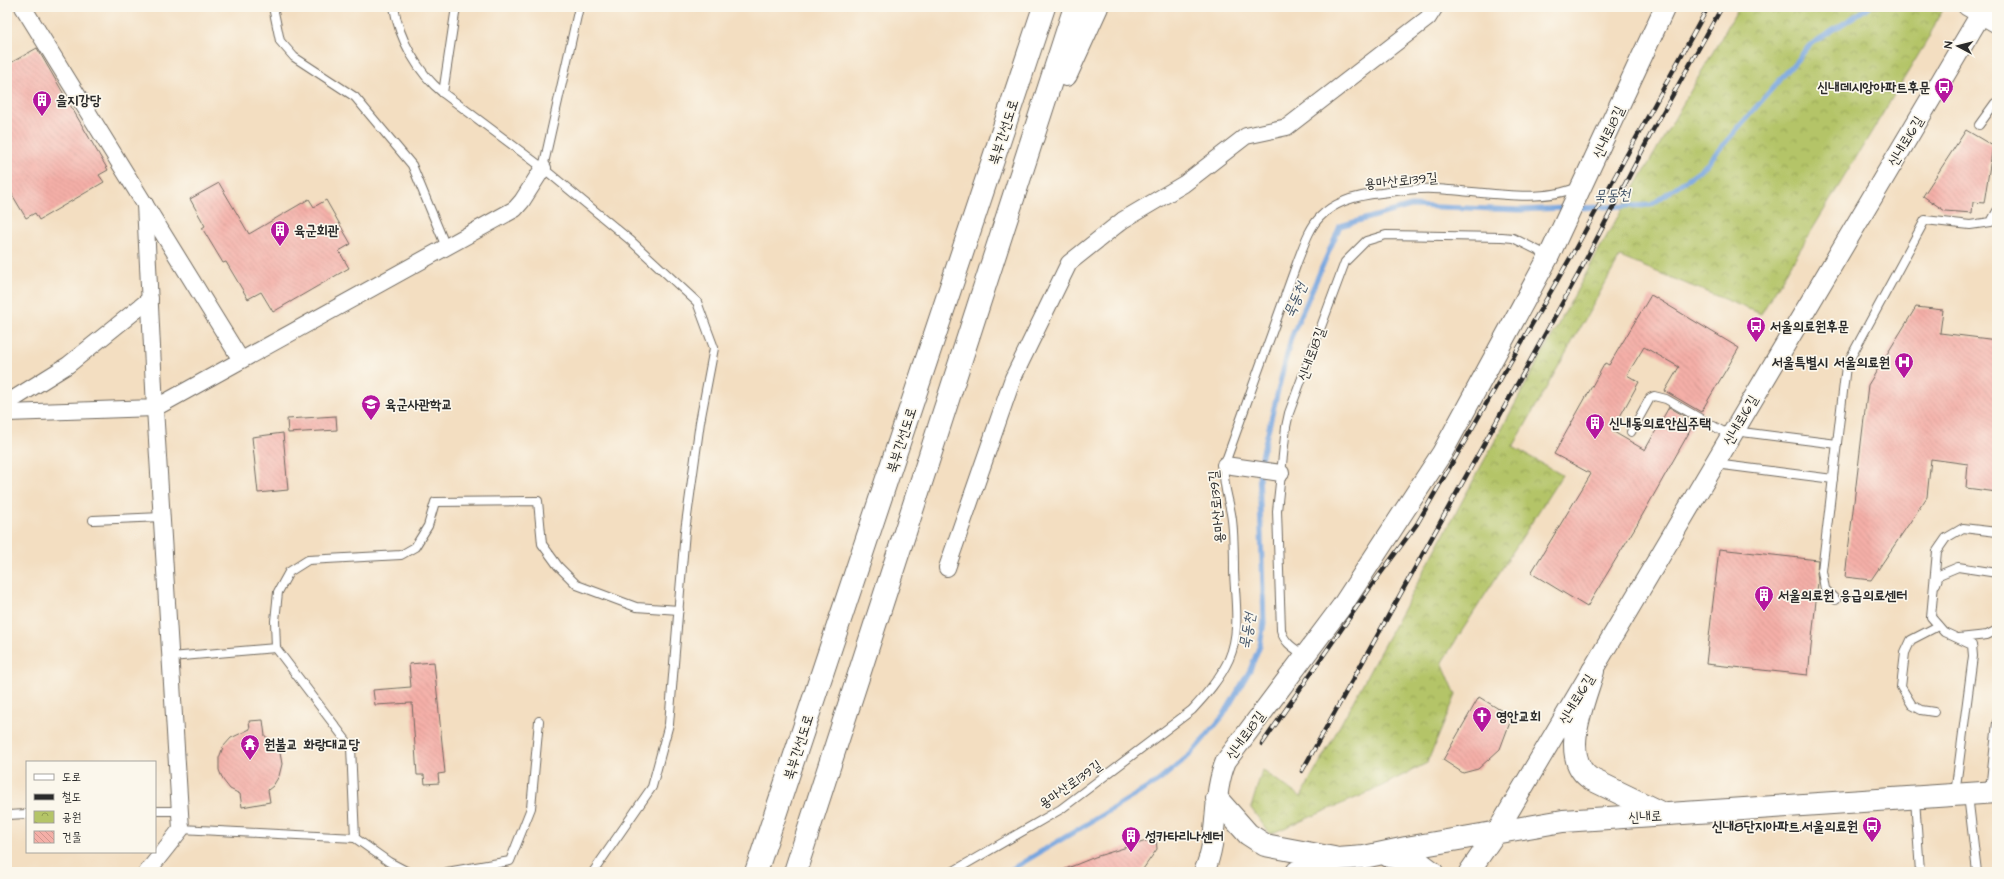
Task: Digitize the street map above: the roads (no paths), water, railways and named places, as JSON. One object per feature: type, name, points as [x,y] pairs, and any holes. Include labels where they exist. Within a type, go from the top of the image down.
[{"type":"main road","name":"북부간선도로","points":[[756,872],[1044,7]]},
{"type":"main road","points":[[795,872],[1075,7]]},
{"type":"main road","points":[[1027,157],[1097,7]]},
{"type":"main road","points":[[1593,670],[1575,736],[1574,749],[1576,759],[1588,777],[1664,815]]},
{"type":"main road","name":"신내로","points":[[1297,872],[1338,859],[1376,854],[1563,820],[1664,815],[1993,792]]},
{"type":"main road","points":[[1217,798],[1248,834],[1265,846],[1338,859]]},
{"type":"main road","points":[[1376,854],[1416,860],[1432,872]]},
{"type":"street","points":[[23,7],[145,201],[241,360]]},
{"type":"street","points":[[948,568],[1013,378],[1069,263],[1123,220],[1184,184],[1246,136],[1287,127],[1428,18],[1434,7]]},
{"type":"street","name":"신내로18길","points":[[1204,872],[1213,847],[1217,798],[1222,769],[1231,752],[1342,606],[1442,453],[1549,256],[1584,184],[1665,7]]},
{"type":"street","name":"신내로16길","points":[[1469,872],[1496,833],[1982,14]]},
{"type":"street","points":[[7,413],[155,408],[515,209],[522,201],[543,168]]},
{"type":"street","points":[[145,201],[155,408],[182,829],[148,872]]},
{"type":"street","points":[[7,404],[68,365],[150,299]]},
{"type":"street","points":[[1225,465],[1281,472]]},
{"type":"lane","points":[[273,7],[280,41],[294,56],[355,97],[412,165],[446,247]]},
{"type":"lane","points":[[394,7],[399,28],[414,60],[430,81],[443,93],[543,168],[630,240],[697,302],[714,348],[700,422],[685,531],[669,724],[652,787],[593,872]]},
{"type":"lane","points":[[443,93],[456,7]]},
{"type":"lane","points":[[543,168],[579,7]]},
{"type":"lane","points":[[1979,125],[1994,103],[1997,103]]},
{"type":"lane","name":"용마산로139길","points":[[952,872],[1061,809],[1192,710],[1210,691],[1229,658],[1234,642],[1236,623],[1232,521],[1224,480],[1225,465],[1298,260],[1308,234],[1320,217],[1328,210],[1351,199],[1402,190],[1431,189],[1540,195],[1571,190],[1584,184]]},
{"type":"lane","points":[[1836,600],[1825,589],[1822,571],[1846,366],[1925,220],[1970,224],[1990,222],[1997,211]]},
{"type":"lane","name":"신내로18길","points":[[1305,655],[1286,642],[1283,638],[1281,630],[1277,530],[1281,472],[1289,413],[1344,262],[1359,246],[1366,241],[1386,235],[1502,236],[1513,238],[1549,256]]},
{"type":"lane","points":[[1631,432],[1650,398],[1654,396],[1666,399],[1732,434],[1837,444]]},
{"type":"lane","points":[[1715,464],[1833,479]]},
{"type":"lane","points":[[355,838],[351,747],[276,648],[275,621],[278,592],[289,572],[308,560],[401,555],[415,547],[428,526],[435,502],[538,501],[542,544],[558,566],[577,585],[636,607],[679,610]]},
{"type":"lane","points":[[93,520],[162,517]]},
{"type":"lane","points":[[1977,872],[1961,794],[1974,656],[1972,645],[1944,632],[1931,617],[1937,551],[1946,538],[1963,528],[1997,532]]},
{"type":"lane","points":[[1934,589],[1939,575],[1958,567],[1997,573]]},
{"type":"lane","points":[[1934,712],[1921,710],[1912,705],[1901,687],[1905,653],[1911,640],[1938,626]]},
{"type":"lane","points":[[1958,638],[1987,636],[1997,630]]},
{"type":"lane","points":[[171,657],[276,648]]},
{"type":"lane","points":[[447,872],[510,861],[531,808],[539,720]]},
{"type":"lane","points":[[1993,792],[1997,722]]},
{"type":"lane","points":[[1914,798],[1920,872]]},
{"type":"lane","points":[[156,811],[180,811]]},
{"type":"lane","points":[[7,815],[26,814]]},
{"type":"lane","points":[[182,829],[355,838],[389,862],[408,872]]},
{"type":"waterway","name":"묵동천","points":[[1577,208],[1651,205],[1704,167],[1810,45],[1869,7]]},
{"type":"waterway","name":"묵동천","points":[[1007,872],[1157,782],[1191,754],[1223,716],[1250,670],[1260,645],[1264,623],[1259,468],[1291,338],[1340,226],[1411,206],[1520,210],[1565,208]]},
{"type":"railway","points":[[1262,744],[1372,585],[1417,524],[1573,253],[1708,7]]},
{"type":"railway","points":[[1302,771],[1579,273],[1653,130],[1722,7]]},
{"type":"place","name":"신내데시앙아파트후문","points":[[1944,104]]},
{"type":"place","name":"을지강당","points":[[42,117]]},
{"type":"place","name":"육군회관","points":[[280,247]]},
{"type":"place","name":"서울의료원후문","points":[[1756,343]]},
{"type":"place","name":"서울특별시 서울의료원","points":[[1904,379]]},
{"type":"place","name":"육군사관학교","points":[[371,421]]},
{"type":"place","name":"신내동의료안심주택","points":[[1595,440]]},
{"type":"place","name":"서울의료원 응급의료센터","points":[[1764,612]]},
{"type":"place","name":"영안교회","points":[[1482,733]]},
{"type":"place","name":"원불교 화랑대교당","points":[[250,761]]},
{"type":"place","name":"신내8단지아파트.서울의료원","points":[[1872,843]]},
{"type":"place","name":"성카타리나센터","points":[[1131,853]]}]
